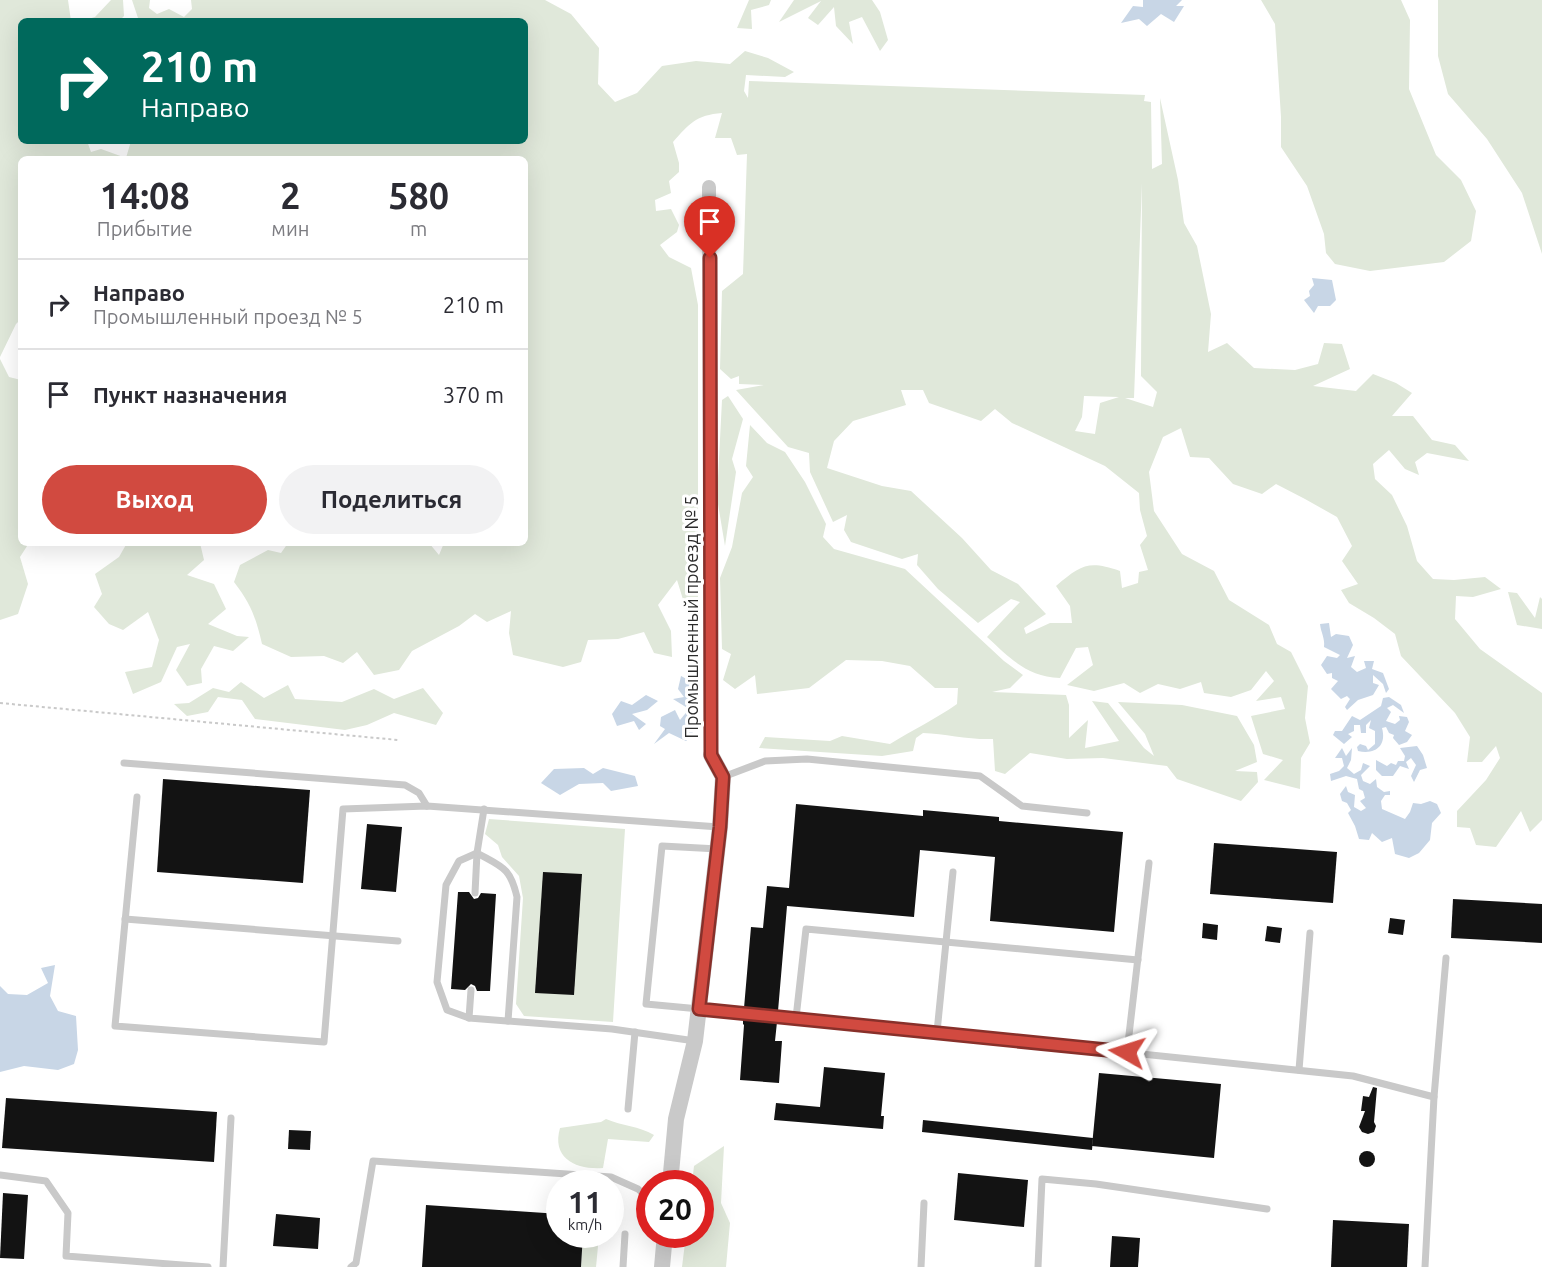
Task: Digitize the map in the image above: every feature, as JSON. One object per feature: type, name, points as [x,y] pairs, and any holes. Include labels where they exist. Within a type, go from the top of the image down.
[{"type":"street","name":"Промышленный проезд № 5","points":[[709,187],[711,755],[723,777]]},
{"type":"street","points":[[671,1170],[676,1119],[695,1041],[718,849],[723,777]]},
{"type":"street","points":[[662,1267],[664,1248]]},
{"type":"lane","points":[[723,777],[765,762],[807,759],[980,776],[1022,806],[1087,813]]},
{"type":"lane","points":[[124,763],[405,784],[420,793],[427,806]]},
{"type":"lane","points":[[137,797],[115,1026],[324,1042],[343,809],[427,806],[720,827]]},
{"type":"lane","points":[[474,893],[484,809]]},
{"type":"lane","points":[[718,849],[662,846],[646,1004],[1353,1076],[1434,1096]]},
{"type":"lane","points":[[477,853],[459,861],[446,885],[437,982],[447,1010],[468,1018],[635,1032],[695,1041]]},
{"type":"lane","points":[[477,853],[503,867],[513,879],[517,897],[508,1021]]},
{"type":"lane","points":[[1127,1052],[1149,863]]},
{"type":"lane","points":[[937,1032],[953,872]]},
{"type":"lane","points":[[125,919],[398,941]]},
{"type":"lane","points":[[796,1018],[806,928],[1138,960]]},
{"type":"lane","points":[[1299,1070],[1310,933]]},
{"type":"lane","points":[[1425,1267],[1434,1096],[1446,958]]},
{"type":"lane","points":[[468,1018],[471,990]]},
{"type":"lane","points":[[628,1108],[635,1032]]},
{"type":"lane","points":[[223,1267],[231,1118]]},
{"type":"lane","points":[[351,1267],[356,1263],[373,1161],[611,1177],[636,1188]]},
{"type":"lane","points":[[0,1175],[46,1180],[68,1213],[66,1256],[208,1267]]},
{"type":"lane","points":[[1038,1267],[1042,1179],[1096,1184],[1267,1209]]},
{"type":"lane","points":[[921,1267],[924,1203]]},
{"type":"lane","points":[[623,1267],[626,1234]]},
{"type":"path","points":[[0,703],[398,740]]},
{"type":"shaded area","points":[[0,0],[68,0],[71,18],[18,18],[18,144],[88,144],[91,152],[101,149],[120,156],[18,156],[18,322],[0,357]]},
{"type":"shaded area","points":[[111,0],[123,0],[124,16],[122,18],[92,18]]},
{"type":"shaded area","points":[[132,0],[150,0],[149,8],[157,14],[169,9],[184,17],[192,9],[191,0],[545,0],[571,14],[599,48],[598,84],[615,102],[637,93],[662,66],[696,61],[730,64],[745,51],[768,58],[794,72],[785,77],[746,75],[744,91],[748,98],[749,81],[1145,95],[1144,101],[1151,102],[1152,169],[1162,164],[1160,98],[1178,180],[1184,223],[1197,246],[1211,314],[1208,352],[1227,343],[1254,368],[1295,370],[1318,364],[1324,343],[1342,344],[1350,369],[1313,386],[1356,391],[1373,374],[1396,383],[1412,393],[1392,416],[1413,416],[1432,440],[1455,445],[1469,461],[1427,453],[1415,462],[1419,475],[1405,469],[1389,450],[1373,464],[1375,479],[1392,495],[1407,526],[1417,561],[1433,579],[1454,580],[1485,577],[1501,589],[1473,597],[1456,596],[1455,619],[1480,649],[1542,693],[1542,820],[1530,832],[1521,811],[1496,847],[1476,845],[1470,828],[1457,827],[1457,811],[1486,780],[1500,758],[1496,746],[1482,762],[1467,762],[1470,737],[1455,713],[1401,656],[1395,634],[1349,603],[1341,590],[1358,584],[1342,561],[1352,546],[1337,517],[1276,484],[1262,494],[1233,484],[1209,458],[1190,457],[1181,428],[1163,437],[1149,472],[1154,511],[1182,554],[1214,571],[1229,600],[1269,625],[1277,644],[1291,652],[1308,686],[1305,718],[1310,743],[1301,758],[1300,789],[1264,780],[1283,760],[1263,754],[1251,716],[1285,709],[1281,697],[1256,701],[1274,681],[1266,671],[1251,690],[1231,697],[1204,693],[1201,682],[1180,689],[1158,684],[1140,693],[1124,683],[1094,691],[1067,685],[1093,665],[1088,647],[1076,648],[1060,678],[1048,677],[1028,670],[987,637],[1020,602],[1011,599],[978,623],[938,589],[917,565],[918,554],[902,559],[851,542],[844,530],[847,515],[833,522],[810,472],[809,453],[788,447],[736,390],[764,385],[739,384],[739,376],[731,379],[720,369],[722,291],[743,274],[747,154],[737,155],[731,138],[715,138],[722,113],[699,118],[673,142],[679,172],[669,181],[671,193],[655,200],[656,211],[671,209],[679,225],[677,232],[660,245],[669,257],[691,268],[698,305],[698,613],[685,606],[677,580],[658,605],[671,631],[672,657],[654,653],[644,632],[618,639],[588,640],[581,662],[563,667],[513,655],[509,633],[511,611],[487,622],[475,614],[459,626],[412,651],[399,670],[374,675],[357,652],[343,663],[324,656],[291,657],[262,644],[252,612],[234,582],[240,565],[268,550],[281,553],[286,546],[432,546],[439,555],[443,546],[528,546],[528,156],[127,156],[130,144],[528,144],[528,18],[138,18]],"holes":[[[1142,183],[1141,376],[1157,392],[1153,407],[1125,398],[1134,398]],[[901,390],[923,390],[929,403],[981,421],[995,409],[1012,423],[1105,466],[1139,493],[1140,510],[1147,536],[1140,545],[1148,570],[1139,572],[1138,583],[1122,588],[1120,571],[1100,566],[1085,566],[1056,586],[1070,606],[1072,623],[1050,623],[1026,634],[1024,628],[1046,614],[1018,584],[991,570],[962,538],[911,491],[882,486],[827,468],[834,441],[853,421],[906,405]],[[1084,396],[1119,397],[1100,403],[1095,434],[1075,431],[1082,417]]]},
{"type":"shaded area","points":[[749,0],[771,0],[769,5],[751,10],[752,29],[737,28]]},
{"type":"shaded area","points":[[794,0],[872,0],[880,12],[888,40],[880,51],[862,17],[849,22],[853,44],[836,26],[834,7],[818,25],[808,18],[821,1],[779,22]]},
{"type":"shaded area","points":[[1261,0],[1401,0],[1410,20],[1409,89],[1436,155],[1461,180],[1476,211],[1471,241],[1444,262],[1370,271],[1335,264],[1326,253],[1324,234],[1307,186],[1281,147],[1275,24]]},
{"type":"shaded area","points":[[1438,0],[1542,0],[1542,254],[1522,193],[1487,139],[1448,94],[1438,56]]},
{"type":"shaded area","points":[[0,359],[9,377],[18,379],[18,546],[27,546],[20,557],[28,584],[18,614],[0,620]]},
{"type":"shaded area","points":[[728,396],[743,419],[732,459],[736,472],[725,546],[717,498],[722,400]]},
{"type":"shaded area","points":[[750,425],[767,443],[785,452],[805,482],[826,524],[823,537],[834,549],[905,569],[1004,661],[1023,675],[1010,688],[992,692],[1066,695],[1069,705],[1069,738],[1088,720],[1085,748],[1119,741],[1092,701],[1108,703],[1144,748],[1154,756],[1145,734],[1118,702],[1182,705],[1237,716],[1254,745],[1257,762],[1235,771],[1257,772],[1258,782],[1241,801],[1177,779],[1167,766],[1103,758],[1067,759],[1030,753],[1005,774],[995,771],[993,739],[923,733],[916,738],[913,751],[882,756],[759,748],[765,737],[830,741],[842,736],[890,744],[957,704],[958,688],[935,688],[910,666],[882,661],[846,660],[809,688],[757,694],[755,675],[735,689],[723,680],[731,654],[722,649],[720,578],[732,547],[742,493],[753,477],[746,466]]},
{"type":"shaded area","points":[[125,546],[201,546],[204,560],[187,575],[214,584],[226,609],[208,624],[237,636],[249,637],[233,651],[214,646],[201,669],[202,683],[187,686],[176,670],[190,644],[177,647],[161,682],[133,694],[125,672],[152,667],[159,640],[148,612],[123,630],[109,624],[94,607],[102,594],[95,574],[119,557]]},
{"type":"shaded area","points":[[1508,592],[1517,593],[1535,618],[1540,597],[1542,599],[1542,629],[1517,625]]},
{"type":"shaded area","points":[[241,682],[264,698],[288,685],[295,699],[342,702],[374,689],[394,699],[423,688],[443,713],[436,725],[394,713],[367,725],[345,730],[255,719],[242,700],[218,697],[208,712],[187,716],[174,704],[189,703],[213,688],[229,692]]},
{"type":"shaded area","points":[[489,819],[625,829],[613,1022],[524,1016],[516,1004],[523,898],[519,876],[502,857],[498,845],[485,834]]},
{"type":"shaded area","points":[[606,1119],[654,1135],[649,1142],[608,1139],[603,1168],[584,1167],[568,1160],[563,1155],[558,1139],[560,1128],[601,1122]]},
{"type":"shaded area","points":[[724,1146],[721,1203],[730,1223],[726,1267],[682,1267],[684,1248],[714,1248],[714,1170],[694,1170],[694,1166]]},
{"type":"shaded area","points":[[582,1248],[598,1248],[596,1267],[581,1267]]},
{"type":"water","points":[[1143,0],[1182,0],[1176,6],[1184,6],[1174,22],[1161,14],[1147,26],[1139,19],[1121,23],[1133,6],[1143,7]]},
{"type":"water","points":[[1312,278],[1332,280],[1336,300],[1330,306],[1318,306],[1314,313],[1304,300],[1310,296],[1309,291],[1314,285]]},
{"type":"water","points":[[1329,623],[1331,637],[1336,634],[1349,636],[1353,645],[1347,658],[1355,656],[1351,667],[1357,672],[1366,668],[1364,661],[1374,661],[1372,669],[1383,673],[1389,689],[1386,693],[1383,684],[1373,675],[1373,683],[1379,685],[1373,695],[1358,700],[1347,710],[1345,707],[1350,699],[1347,696],[1341,699],[1331,689],[1338,681],[1332,678],[1332,673],[1327,674],[1321,665],[1327,656],[1337,658],[1340,655],[1324,647],[1320,624]]},
{"type":"water","points":[[681,676],[694,683],[695,713],[690,721],[693,734],[686,741],[669,733],[654,744],[665,729],[660,726],[661,717],[675,710],[680,720],[689,709],[673,699],[684,697],[678,689]]},
{"type":"water","points":[[646,695],[658,701],[647,710],[632,714],[646,724],[639,730],[634,721],[617,726],[612,714],[621,701],[632,705]]},
{"type":"water","points":[[1389,697],[1401,705],[1404,713],[1393,705],[1387,708],[1391,712],[1386,721],[1395,724],[1400,720],[1399,716],[1407,717],[1409,722],[1405,731],[1412,735],[1407,742],[1399,745],[1393,738],[1394,735],[1389,733],[1386,727],[1382,728],[1383,740],[1378,748],[1370,752],[1358,751],[1357,747],[1360,744],[1366,746],[1368,750],[1375,744],[1375,731],[1369,728],[1371,720],[1366,725],[1366,733],[1361,733],[1360,725],[1354,725],[1354,731],[1348,734],[1352,737],[1344,744],[1333,735],[1335,731],[1342,731],[1352,716],[1360,720],[1381,706],[1383,698]]},
{"type":"water","points":[[1417,746],[1427,768],[1420,770],[1414,782],[1411,776],[1416,765],[1411,758],[1406,762],[1409,769],[1400,766],[1393,776],[1382,776],[1376,770],[1376,760],[1387,766],[1391,763],[1396,765],[1398,761],[1404,761],[1405,756],[1400,748]]},
{"type":"water","points":[[1342,748],[1346,756],[1352,748],[1351,760],[1347,768],[1354,774],[1361,770],[1363,763],[1370,766],[1361,775],[1363,781],[1370,784],[1376,779],[1377,787],[1384,792],[1390,791],[1390,795],[1385,795],[1381,801],[1382,809],[1405,819],[1413,803],[1421,804],[1430,801],[1437,804],[1441,813],[1432,823],[1430,840],[1419,853],[1409,858],[1395,854],[1392,838],[1382,842],[1372,833],[1369,840],[1359,839],[1348,813],[1351,810],[1347,803],[1342,801],[1340,794],[1346,786],[1348,792],[1355,795],[1354,807],[1361,811],[1366,808],[1360,801],[1365,798],[1363,791],[1359,789],[1357,779],[1346,776],[1331,781],[1330,774],[1339,771],[1344,766],[1342,758],[1335,758]]},
{"type":"water","points":[[584,768],[593,774],[603,768],[635,776],[638,786],[611,791],[603,783],[579,784],[560,795],[541,783],[554,769]]},
{"type":"water","points":[[55,965],[50,996],[58,1011],[76,1016],[78,1050],[74,1064],[58,1070],[24,1066],[0,1072],[0,986],[8,994],[27,995],[48,983],[41,968]]},
{"type":"building","points":[[163,779],[310,790],[303,883],[157,872]]},
{"type":"building","points":[[796,804],[923,816],[923,810],[999,817],[999,821],[1123,832],[1114,932],[990,921],[995,857],[920,850],[914,917],[787,906],[778,1011],[744,1008],[751,927],[763,928],[767,886],[789,888]]},
{"type":"building","points":[[367,824],[402,827],[396,892],[361,889]]},
{"type":"building","points":[[1214,843],[1337,852],[1333,903],[1210,894]]},
{"type":"building","points":[[543,872],[582,874],[574,995],[535,993]]},
{"type":"building","points":[[458,892],[469,892],[474,899],[478,898],[481,893],[496,894],[490,991],[477,991],[471,984],[465,990],[451,989]]},
{"type":"building","points":[[1453,899],[1542,904],[1542,943],[1451,938]]},
{"type":"building","points":[[1390,918],[1405,920],[1403,935],[1388,933]]},
{"type":"building","points":[[1203,923],[1218,925],[1217,940],[1202,938]]},
{"type":"building","points":[[1267,926],[1282,928],[1280,943],[1265,941]]},
{"type":"building","points":[[743,1019],[777,1022],[775,1041],[782,1041],[779,1083],[740,1080]]},
{"type":"building","points":[[824,1067],[885,1073],[881,1116],[884,1116],[883,1129],[774,1120],[776,1103],[820,1107]]},
{"type":"building","points":[[1099,1073],[1221,1084],[1214,1158],[1092,1146]]},
{"type":"building","points":[[1373,1087],[1377,1088],[1374,1122],[1376,1126],[1374,1132],[1368,1134],[1362,1132],[1359,1127],[1365,1111],[1361,1111],[1363,1096],[1369,1097]]},
{"type":"building","points":[[6,1098],[217,1112],[214,1162],[2,1148]]},
{"type":"building","points":[[923,1120],[1093,1138],[1092,1150],[922,1132]]},
{"type":"building","points":[[289,1130],[311,1131],[310,1150],[288,1149]]},
{"type":"building","points":[[1367,1151],[1373,1153],[1375,1159],[1373,1165],[1367,1167],[1361,1165],[1359,1159],[1361,1153]]},
{"type":"building","points":[[958,1173],[1028,1180],[1024,1227],[954,1220]]},
{"type":"building","points":[[3,1193],[28,1195],[24,1259],[0,1258]]},
{"type":"building","points":[[426,1205],[546,1213],[546,1248],[582,1248],[581,1267],[422,1267]]},
{"type":"building","points":[[276,1214],[320,1218],[318,1249],[273,1246]]},
{"type":"building","points":[[1333,1220],[1409,1224],[1407,1267],[1331,1267]]},
{"type":"building","points":[[1112,1236],[1140,1238],[1138,1267],[1110,1267]]},
{"type":"route","points":[[710,258],[711,755],[723,777],[720,827],[699,1009],[1127,1052]]}]
